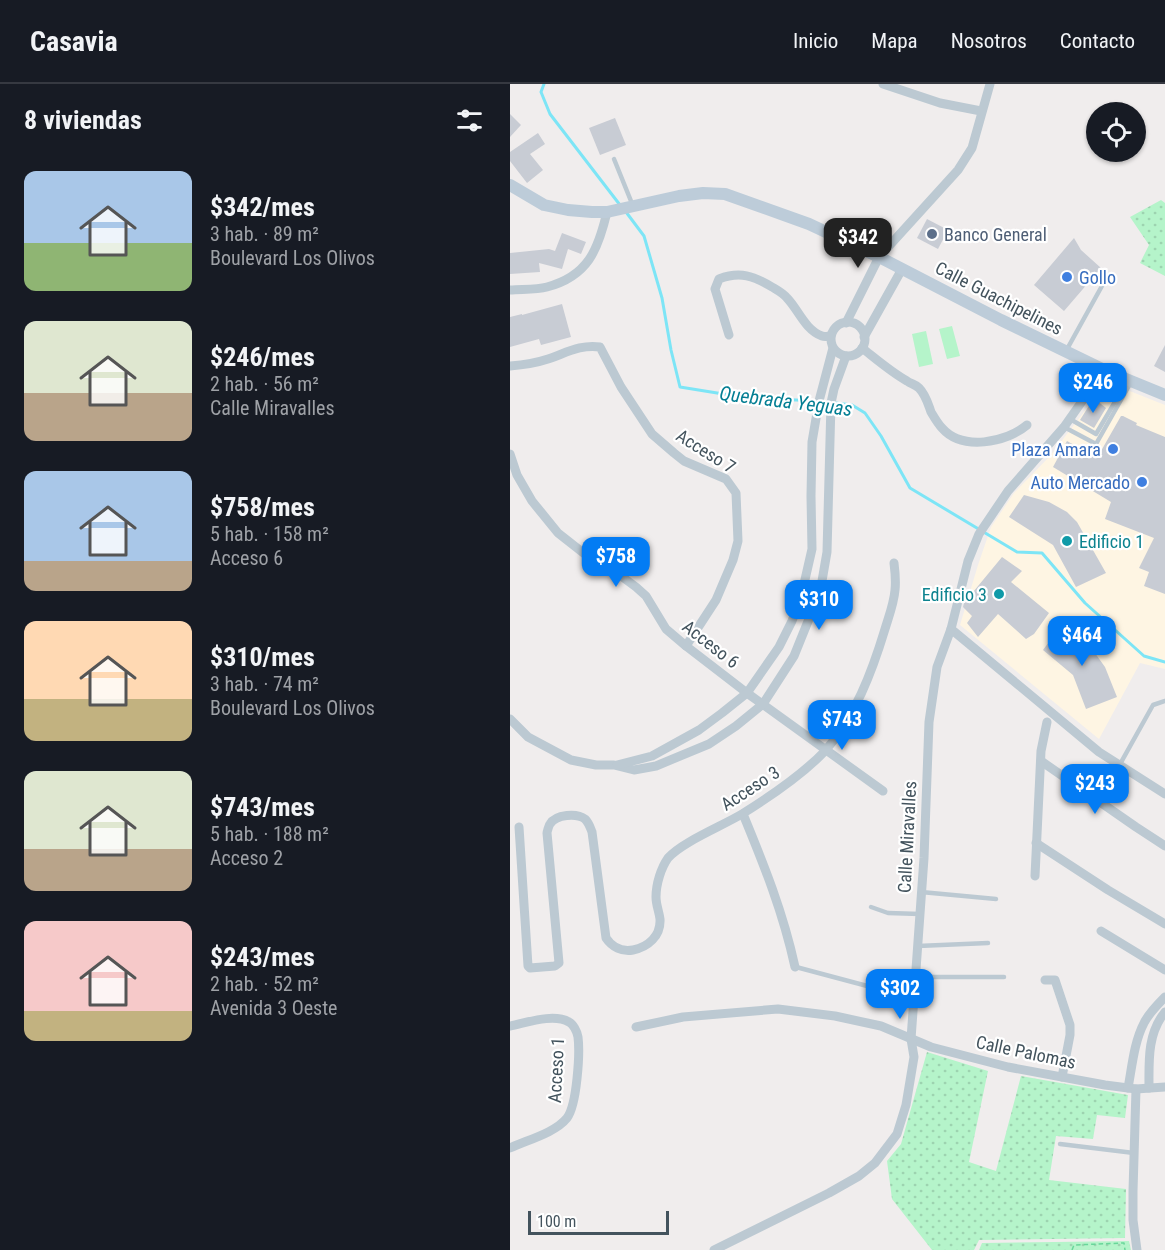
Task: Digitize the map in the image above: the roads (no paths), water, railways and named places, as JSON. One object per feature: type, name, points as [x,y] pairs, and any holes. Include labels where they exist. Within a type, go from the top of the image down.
[{"type":"street","points":[[883,84],[940,103],[981,111]]},
{"type":"street","points":[[846,323],[879,257],[958,170],[972,148],[990,84]]},
{"type":"street","name":"Calle Guachipelines","points":[[510,185],[544,205],[568,210],[622,209],[704,193],[725,194],[809,224],[1104,370],[1165,395]]},
{"type":"street","points":[[510,290],[546,287],[569,278],[591,258],[601,238],[622,209]]},
{"type":"street","points":[[864,337],[902,269]]},
{"type":"street","points":[[729,335],[715,289],[719,279],[728,275],[745,275],[758,278],[781,292],[812,329],[822,336],[831,336]]},
{"type":"street","points":[[846,323],[859,327],[863,332],[864,343],[855,354],[846,356],[833,348],[831,336],[834,329],[846,323]]},
{"type":"street","name":"Acceso 7","points":[[510,366],[524,365],[589,345],[600,346],[621,387],[652,434],[684,460],[726,479],[732,485],[736,493],[738,541],[733,560],[716,600],[686,646]]},
{"type":"street","points":[[510,719],[528,737],[571,760],[596,765],[614,765],[652,756],[755,698],[792,621],[801,597],[812,549],[812,442],[819,401],[833,348]]},
{"type":"street","points":[[862,348],[917,386],[932,414],[943,429],[951,435],[962,440],[986,442],[1015,434],[1027,425]]},
{"type":"street","points":[[614,765],[634,770],[656,766],[709,744],[736,726],[755,698],[794,656],[822,581],[827,552],[831,403],[846,356]]},
{"type":"street","name":"Calle Miravalles","points":[[714,1250],[859,1176],[875,1162],[897,1134],[906,1105],[914,1057],[911,1039],[920,914],[928,722],[937,667],[951,629],[968,561],[984,525],[1008,491],[1067,423],[1104,370]]},
{"type":"street","name":"Acceso 6","points":[[510,454],[517,475],[532,501],[553,527],[586,555],[636,586],[652,605],[666,629],[686,646],[883,791]]},
{"type":"street","points":[[811,526],[827,531]]},
{"type":"street","name":"Acceso 3","points":[[519,827],[528,966],[532,969],[555,966],[559,963],[547,833],[549,824],[563,816],[578,816],[590,824],[604,932],[610,944],[628,951],[649,944],[660,925],[656,895],[659,877],[668,859],[678,850],[743,814],[780,789],[826,750],[842,729],[872,669],[892,607],[896,588],[894,563]]},
{"type":"street","points":[[951,629],[1099,752],[1165,794]]},
{"type":"street","points":[[1035,876],[1042,741],[1047,722]]},
{"type":"street","points":[[1041,761],[1165,846]]},
{"type":"street","points":[[743,814],[781,910],[795,967]]},
{"type":"street","points":[[1036,843],[1165,924]]},
{"type":"street","points":[[1101,931],[1165,970]]},
{"type":"street","points":[[1045,980],[1055,980],[1070,1025],[1062,1077]]},
{"type":"street","points":[[1137,1250],[1133,1220],[1132,1088],[1138,1038],[1151,1012],[1165,997]]},
{"type":"street","name":"Calle Palomas","points":[[636,1027],[683,1017],[778,1009],[835,1016],[882,1026],[931,1047],[1008,1067],[1105,1085],[1165,1088]]},
{"type":"street","points":[[1149,1088],[1150,1048],[1156,1026],[1165,1012]]},
{"type":"street","name":"Acceso 1","points":[[510,1026],[560,1018],[572,1023],[578,1034],[578,1050],[575,1096],[572,1110],[566,1119],[554,1129],[510,1148]]},
{"type":"lane","points":[[614,159],[622,209]]},
{"type":"lane","points":[[1066,351],[1108,275]]},
{"type":"lane","points":[[1067,423],[1096,434],[1130,381]]},
{"type":"lane","points":[[1067,423],[1096,444],[1130,381]]},
{"type":"lane","points":[[1119,766],[1153,705],[1165,701]]},
{"type":"lane","points":[[921,892],[996,899]]},
{"type":"lane","points":[[871,907],[888,913],[920,914]]},
{"type":"lane","points":[[918,946],[988,943]]},
{"type":"lane","points":[[795,967],[901,995]]},
{"type":"lane","points":[[915,977],[1004,977]]},
{"type":"lane","points":[[1060,1144],[1134,1154]]},
{"type":"waterway","name":"Quebrada Yeguas","points":[[544,84],[541,92],[550,114],[620,205]]},
{"type":"waterway","name":"Quebrada Yeguas","points":[[626,212],[644,236],[662,298],[680,387],[748,398],[852,405],[865,413],[881,436],[910,488],[1017,552],[1042,553],[1085,603],[1144,656],[1165,662]]},
{"type":"place","name":"Banco General","points":[[932,234]]},
{"type":"place","name":"Gollo","points":[[1067,277]]},
{"type":"place","name":"Plaza Amara","points":[[1113,449]]},
{"type":"place","name":"Auto Mercado","points":[[1142,482]]},
{"type":"place","name":"Edificio 1","points":[[1067,541]]},
{"type":"place","name":"Edificio 3","points":[[999,594]]}]
